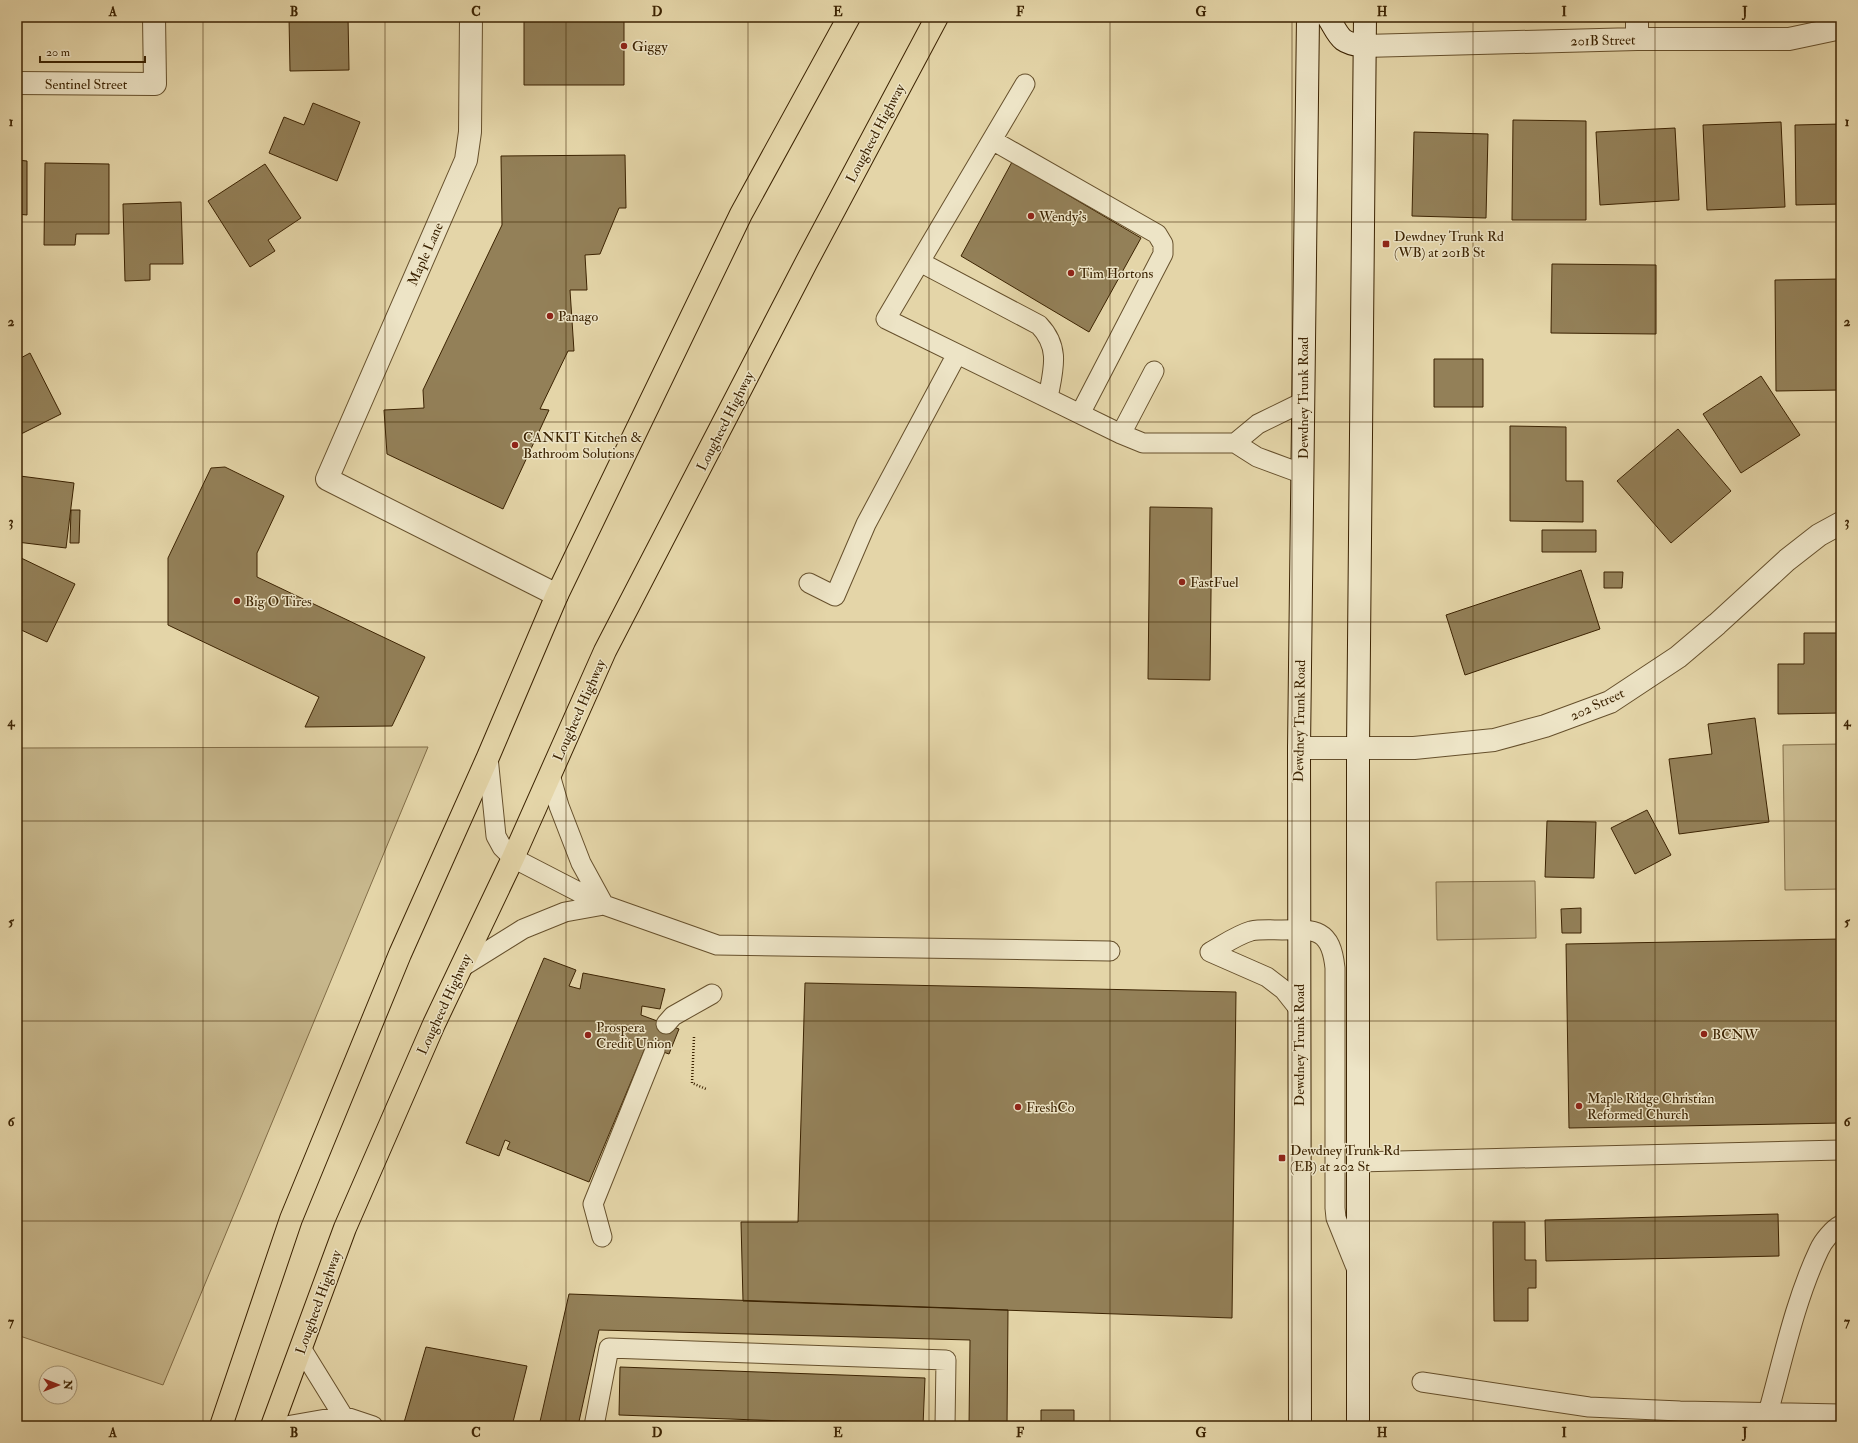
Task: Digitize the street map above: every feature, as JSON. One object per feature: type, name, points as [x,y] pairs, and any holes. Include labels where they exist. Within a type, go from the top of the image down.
[{"type":"highway","points":[[221,1426],[291,1219],[400,954],[488,757],[557,595],[741,214],[849,17]]},
{"type":"highway","name":"Lougheed Highway","points":[[272,1426],[345,1228],[434,1024],[513,858],[605,651],[806,263],[937,17]]},
{"type":"main road","name":"Sentinel Street","points":[[17,83],[155,84],[154,17]]},
{"type":"main road","name":"Maple Lane","points":[[471,17],[470,132],[466,160],[327,479],[557,595]]},
{"type":"main road","name":"Dewdney Trunk Road","points":[[1300,1426],[1299,748],[1308,17]]},
{"type":"main road","name":"201B Street","points":[[1328,17],[1341,39],[1349,44],[1364,46],[1637,39],[1789,39],[1841,28]]},
{"type":"main road","points":[[1358,1426],[1358,748],[1365,17]]},
{"type":"main road","points":[[1637,17],[1637,39]]},
{"type":"main road","name":"202 Street","points":[[1299,748],[1414,748],[1494,740],[1577,715],[1610,702],[1678,657],[1787,560],[1819,535],[1841,522]]},
{"type":"lane","points":[[1025,84],[886,318],[1121,434],[1143,443],[1235,443],[1257,457],[1303,474]]},
{"type":"lane","points":[[992,140],[1157,234],[1163,244],[1163,254],[1080,414]]},
{"type":"lane","points":[[920,262],[1039,325],[1046,332],[1052,342],[1054,362],[1048,398]]},
{"type":"lane","points":[[809,583],[835,596],[866,524],[957,354]]},
{"type":"lane","points":[[1121,434],[1154,371]]},
{"type":"lane","points":[[1235,443],[1258,424],[1303,402]]},
{"type":"lane","points":[[488,757],[496,836],[502,847],[513,858],[604,905],[717,945],[1110,951]]},
{"type":"lane","points":[[550,775],[559,806],[581,863],[604,905]]},
{"type":"lane","points":[[462,967],[523,929],[565,912],[604,905]]},
{"type":"lane","points":[[1299,1009],[1284,990],[1267,977],[1210,952],[1240,936],[1251,932],[1299,930],[1316,931],[1325,938],[1331,948],[1334,958],[1335,1208],[1336,1218],[1358,1273]]},
{"type":"lane","points":[[666,1024],[673,1016],[712,994]]},
{"type":"lane","points":[[602,1237],[593,1204],[655,1050]]},
{"type":"lane","points":[[1358,1162],[1841,1150]]},
{"type":"lane","points":[[1768,1413],[1801,1298],[1819,1248],[1836,1228],[1841,1225]]},
{"type":"lane","points":[[301,1348],[343,1416]]},
{"type":"lane","points":[[594,1426],[609,1348],[946,1360],[946,1426]]},
{"type":"lane","points":[[1422,1382],[1589,1407],[1841,1414]]},
{"type":"lane","points":[[286,1426],[343,1416],[373,1426]]},
{"type":"path","points":[[694,1036],[692,1083],[706,1089]]},
{"type":"shaded area","points":[[1841,744],[1841,889],[1785,890],[1783,745]]},
{"type":"shaded area","points":[[428,747],[163,1385],[17,1335],[17,748]]},
{"type":"shaded area","points":[[1535,881],[1536,938],[1437,940],[1436,882]]},
{"type":"building","points":[[289,17],[348,17],[349,70],[290,71]]},
{"type":"building","points":[[524,17],[624,17],[624,85],[524,85]]},
{"type":"building","points":[[313,103],[360,122],[337,181],[269,153],[284,117],[304,125]]},
{"type":"building","points":[[1513,120],[1586,121],[1586,220],[1512,220]]},
{"type":"building","points":[[1781,122],[1785,207],[1707,210],[1703,125]]},
{"type":"building","points":[[1841,124],[1841,204],[1796,205],[1795,125]]},
{"type":"building","points":[[1675,128],[1679,200],[1600,205],[1596,132]]},
{"type":"building","points":[[1414,132],[1488,134],[1486,218],[1412,216]]},
{"type":"building","points":[[625,155],[626,208],[619,208],[600,254],[585,255],[587,290],[570,290],[574,351],[568,351],[540,409],[549,410],[503,509],[387,454],[384,410],[424,408],[423,390],[502,225],[501,156]]},
{"type":"building","points":[[17,160],[27,161],[27,215],[17,214]]},
{"type":"building","points":[[1012,162],[1141,238],[1089,332],[961,256]]},
{"type":"building","points":[[45,163],[109,164],[109,234],[76,234],[75,245],[44,245]]},
{"type":"building","points":[[265,164],[301,218],[268,240],[275,251],[250,267],[208,201]]},
{"type":"building","points":[[181,202],[183,264],[150,264],[150,280],[125,281],[123,204]]},
{"type":"building","points":[[1552,264],[1656,265],[1656,334],[1551,333]]},
{"type":"building","points":[[1841,279],[1841,390],[1776,391],[1775,280]]},
{"type":"building","points":[[30,353],[61,414],[17,436],[17,360]]},
{"type":"building","points":[[1434,359],[1483,359],[1483,407],[1434,407]]},
{"type":"building","points":[[1761,376],[1800,435],[1741,473],[1703,414]]},
{"type":"building","points":[[1510,426],[1566,427],[1566,481],[1583,481],[1583,522],[1510,521]]},
{"type":"building","points":[[1678,429],[1731,491],[1671,543],[1617,481]]},
{"type":"building","name":"Big O Tires","points":[[225,467],[284,496],[257,553],[257,577],[425,657],[392,726],[305,727],[319,697],[168,625],[168,558],[211,468]]},
{"type":"building","points":[[20,476],[74,483],[66,548],[17,542],[17,498]]},
{"type":"building","points":[[1150,507],[1212,508],[1210,680],[1148,679]]},
{"type":"building","points":[[71,510],[80,510],[79,543],[70,543]]},
{"type":"building","points":[[1542,530],[1596,530],[1596,552],[1542,552]]},
{"type":"building","points":[[17,556],[75,584],[47,642],[17,628]]},
{"type":"building","points":[[1581,570],[1600,629],[1465,675],[1446,615]]},
{"type":"building","points":[[1604,572],[1623,572],[1622,588],[1604,588]]},
{"type":"building","points":[[1804,633],[1841,633],[1841,713],[1778,714],[1778,664],[1804,664]]},
{"type":"building","points":[[1755,718],[1769,822],[1679,834],[1669,759],[1712,754],[1708,724]]},
{"type":"building","points":[[1647,810],[1671,855],[1635,874],[1611,828]]},
{"type":"building","points":[[1547,821],[1596,822],[1594,878],[1545,877]]},
{"type":"building","points":[[1581,908],[1581,933],[1562,933],[1561,909]]},
{"type":"building","name":"BCNW","points":[[1841,939],[1841,1123],[1569,1128],[1566,944]]},
{"type":"building","points":[[544,958],[576,970],[569,986],[580,989],[583,973],[665,989],[660,1009],[642,1006],[641,1015],[679,1029],[669,1054],[646,1046],[589,1182],[507,1149],[510,1142],[505,1140],[499,1156],[466,1143]]},
{"type":"building","name":"FreshCo","points":[[805,983],[1236,992],[1232,1318],[743,1301],[741,1222],[798,1222]]},
{"type":"building","points":[[1778,1214],[1779,1256],[1546,1261],[1545,1220]]},
{"type":"building","points":[[1493,1222],[1525,1222],[1525,1260],[1536,1260],[1536,1288],[1528,1288],[1528,1321],[1494,1321]]},
{"type":"building","points":[[569,1294],[1008,1310],[1007,1426],[969,1426],[970,1340],[599,1330],[578,1426],[539,1426]]},
{"type":"building","points":[[426,1347],[527,1366],[512,1426],[403,1426]]},
{"type":"building","points":[[620,1367],[925,1378],[923,1426],[619,1415]]},
{"type":"building","points":[[1041,1410],[1074,1410],[1074,1426],[1041,1426]]},
{"type":"place","name":"Giggy","points":[[624,46]]},
{"type":"place","name":"Wendy's","points":[[1031,216]]},
{"type":"place","name":"Dewdney Trunk Rd (WB) at 201B St","points":[[1386,244]]},
{"type":"place","name":"Tim Hortons","points":[[1071,273]]},
{"type":"place","name":"Panago","points":[[550,316]]},
{"type":"place","name":"CANKIT Kitchen & Bathroom Solutions","points":[[515,445]]},
{"type":"place","name":"FastFuel","points":[[1182,582]]},
{"type":"place","name":"Big O Tires","points":[[237,601]]},
{"type":"place","name":"BCNW","points":[[1704,1034]]},
{"type":"place","name":"Prospera Credit Union","points":[[588,1035]]},
{"type":"place","name":"Maple Ridge Christian Reformed Church","points":[[1579,1106]]},
{"type":"place","name":"FreshCo","points":[[1018,1107]]},
{"type":"place","name":"Dewdney Trunk Rd (EB) at 202 St","points":[[1282,1158]]}]
